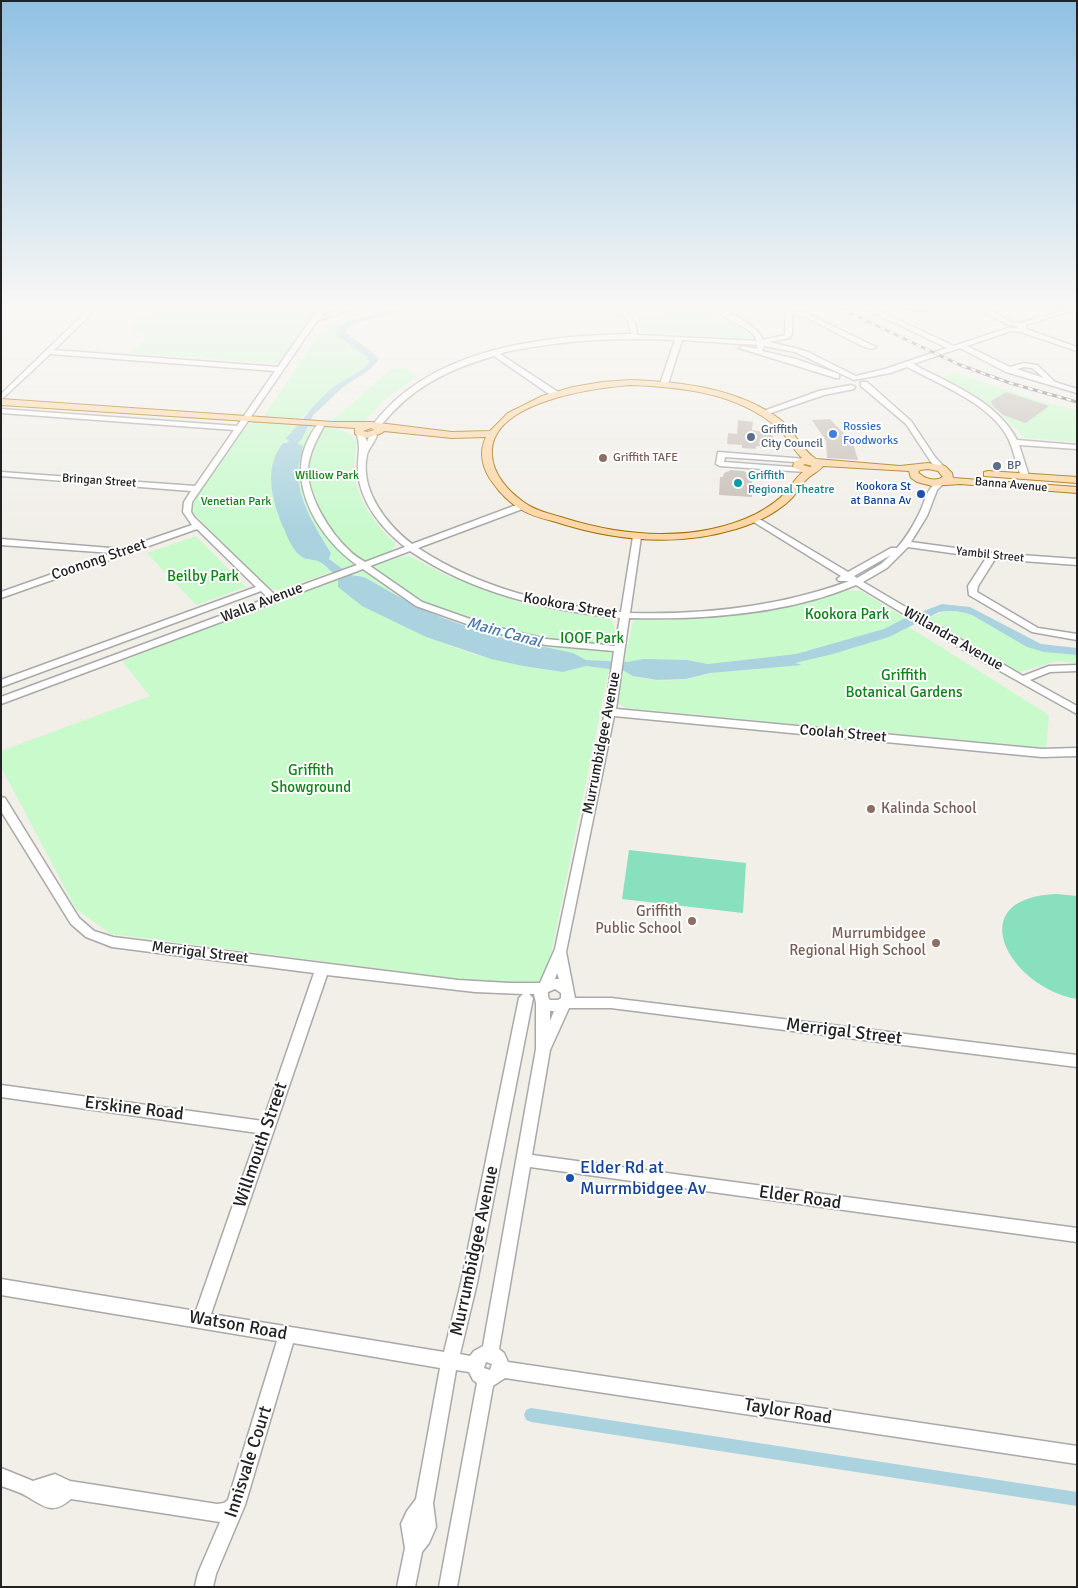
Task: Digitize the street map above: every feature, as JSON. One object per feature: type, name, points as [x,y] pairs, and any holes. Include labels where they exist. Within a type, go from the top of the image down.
[{"type":"main road","points":[[604,384],[664,384],[723,396],[762,413],[782,426],[793,438],[811,466],[791,493],[779,504],[753,519],[709,532],[680,536],[637,536],[586,528],[563,522],[522,506],[495,480],[488,464],[488,442],[504,421],[516,411],[555,394],[604,384]]},
{"type":"main road","points":[[1,400],[333,425],[369,430],[476,435],[494,433]]},
{"type":"main road","points":[[444,433],[473,440],[488,448]]},
{"type":"main road","points":[[811,466],[919,473]]},
{"type":"main road","points":[[942,469],[949,476],[943,482]]},
{"type":"main road","name":"Banna Avenue","points":[[919,473],[942,469],[1077,490]]},
{"type":"main road","name":"Banna Avenue","points":[[919,473],[943,482],[1077,480]]},
{"type":"street","points":[[1,400],[21,380]]},
{"type":"street","points":[[272,380],[196,489],[188,502],[187,512],[198,526],[274,599]]},
{"type":"street","name":"Kookora Street","points":[[427,380],[406,393],[363,438],[362,472],[372,506],[389,529],[410,548],[446,569],[503,593],[552,607],[626,616],[691,616],[763,607],[802,599],[885,566],[898,554],[923,516],[930,496],[943,482]]},
{"type":"street","points":[[534,380],[555,394]]},
{"type":"street","points":[[664,384],[665,380]]},
{"type":"street","points":[[936,380],[996,417],[1007,429],[1027,481]]},
{"type":"street","points":[[1039,380],[1077,391]]},
{"type":"street","points":[[1049,380],[1054,385]]},
{"type":"street","points":[[822,393],[841,381],[860,381]]},
{"type":"street","name":"Kookora Street","points":[[841,381],[883,402]]},
{"type":"street","points":[[762,413],[822,393],[853,387],[860,381]]},
{"type":"street","name":"Kookora Street","points":[[860,381],[915,431],[926,452],[942,469]]},
{"type":"street","points":[[1,411],[239,428]]},
{"type":"street","points":[[317,424],[304,468],[309,497],[329,534],[346,554],[419,604],[484,628],[546,642],[620,649]]},
{"type":"street","name":"Kookora Street","points":[[363,453],[370,444],[369,430]]},
{"type":"street","points":[[1013,442],[1077,447]]},
{"type":"street","points":[[926,452],[919,473],[930,496]]},
{"type":"street","points":[[721,454],[811,466],[720,464],[721,454]]},
{"type":"street","name":"Bringan Street","points":[[1,474],[196,489]]},
{"type":"street","name":"Walla Avenue","points":[[1,701],[522,506]]},
{"type":"street","name":"Willandra Avenue","points":[[753,519],[907,613],[1077,711]]},
{"type":"street","name":"Coonong Street","points":[[1,594],[198,526]]},
{"type":"street","name":"Murrumbidgee Avenue","points":[[487,1371],[497,1357],[490,1354],[543,1049],[543,995],[561,950],[610,712],[637,536]]},
{"type":"street","points":[[1,542],[124,552]]},
{"type":"street","name":"Yambil Street","points":[[904,544],[992,556],[1077,562]]},
{"type":"street","points":[[992,556],[972,586],[972,593],[1035,630],[1077,637]]},
{"type":"street","name":"Walla Avenue","points":[[1,684],[262,588]]},
{"type":"street","points":[[1023,680],[1046,668],[1056,666],[1077,668]]},
{"type":"street","name":"Coolah Street","points":[[610,712],[1042,753],[1077,752]]},
{"type":"street","name":"Merrigal Street","points":[[1,802],[75,922],[90,934],[112,942],[322,970],[522,990],[543,995]]},
{"type":"street","name":"Murrumbidgee Avenue","points":[[543,1049],[567,998],[561,950]]},
{"type":"street","name":"Willmouth Street","points":[[201,1320],[322,970]]},
{"type":"street","points":[[558,984],[567,998],[551,1007],[543,995],[558,984]]},
{"type":"street","name":"Merrigal Street","points":[[470,986],[526,998],[543,995]]},
{"type":"street","name":"Murrumbidgee Avenue","points":[[406,1587],[414,1548],[426,1534],[427,1518],[424,1503],[450,1360],[470,1283],[526,998]]},
{"type":"street","name":"Merrigal Street","points":[[567,998],[1077,1061]]},
{"type":"street","name":"Erskine Road","points":[[1,1092],[268,1128]]},
{"type":"street","name":"Elder Road","points":[[523,1160],[1077,1236]]},
{"type":"street","name":"Watson Road","points":[[1,1287],[450,1360],[487,1371]]},
{"type":"street","name":"Innisvale Court","points":[[204,1586],[207,1573],[236,1505],[287,1335]]},
{"type":"street","points":[[448,1587],[487,1371]]},
{"type":"street","name":"Taylor Road","points":[[487,1371],[1077,1455]]},
{"type":"street","points":[[1,1477],[33,1490],[40,1496],[53,1500],[58,1499],[68,1490],[217,1513],[228,1512],[236,1505]]},
{"type":"green space","points":[[288,380],[345,380],[331,390],[301,418],[264,416]]},
{"type":"green space","points":[[378,380],[413,380],[384,400],[363,423],[332,421]]},
{"type":"green space","points":[[947,380],[977,380],[1043,402],[1077,410],[1077,442],[1025,438],[998,411]]},
{"type":"green space","name":"Venetian Park","points":[[255,421],[298,424],[294,432],[286,439],[290,439],[287,443],[283,442],[278,449],[271,484],[320,562],[332,572],[280,590],[271,589],[258,578],[191,511],[193,501],[242,429]]},
{"type":"green space","name":"Williow Park","points":[[307,425],[339,429],[356,439],[354,469],[358,490],[367,510],[380,528],[395,543],[391,551],[345,570],[329,559],[331,552],[308,513],[299,480],[298,469],[303,446],[296,443]]},
{"type":"green space","name":"Beilby Park","points":[[196,536],[246,587],[196,605],[147,553]]},
{"type":"green space","name":"IOOF Park","points":[[409,556],[448,576],[516,601],[543,608],[611,619],[615,634],[610,662],[586,660],[573,653],[494,636],[417,607],[364,577],[348,573]]},
{"type":"green space","name":"Griffith Showground","points":[[338,578],[338,587],[426,637],[473,654],[523,666],[562,672],[586,666],[609,669],[547,974],[531,988],[111,934],[76,909],[1,767],[1,751],[150,696],[122,661]]},
{"type":"green space","name":"Kookora Park","points":[[841,590],[861,591],[905,618],[884,629],[861,637],[796,654],[708,664],[687,660],[624,662],[633,622],[636,620],[703,619],[765,611],[788,607]]},
{"type":"green space","points":[[947,611],[964,612],[972,615],[1028,647],[1044,652],[1077,655],[1077,663],[1057,661],[1019,672],[927,618]]},
{"type":"green space","name":"Griffith Botanical Gardens","points":[[909,627],[1049,715],[1046,748],[626,708],[617,702],[618,687],[624,671],[638,677],[654,680],[687,679],[717,672],[791,662],[839,652],[886,637]]},
{"type":"green space","points":[[629,850],[746,863],[743,913],[622,899]]},
{"type":"green space","points":[[1057,894],[1077,896],[1077,999],[1052,991],[1031,978],[1015,961],[1005,943],[1003,925],[1010,910],[1027,899]]},
{"type":"water","name":"Main Canal","points":[[344,380],[354,380],[343,387],[313,415],[302,439],[297,443],[303,446],[298,469],[304,503],[331,553],[329,559],[351,575],[364,577],[417,607],[446,619],[494,636],[573,653],[586,660],[627,662],[644,659],[687,660],[708,664],[796,654],[884,629],[905,618],[942,604],[970,607],[1041,644],[1077,648],[1077,655],[1044,652],[1027,647],[972,615],[948,611],[939,612],[889,637],[795,663],[802,665],[710,673],[686,679],[657,680],[633,676],[624,671],[586,666],[563,672],[523,666],[491,659],[426,637],[362,606],[338,587],[338,578],[325,565],[318,561],[306,559],[296,552],[288,538],[277,510],[271,475],[277,453],[283,443],[287,443],[289,440],[285,439],[335,386]]},
{"type":"building","points":[[1006,392],[1049,406],[1026,423],[1003,415],[993,406],[991,401]]},
{"type":"building","name":"Rossies Foodworks","points":[[830,419],[853,443],[858,460],[827,458],[826,441],[812,420]]},
{"type":"building","name":"Griffith City Council","points":[[738,420],[753,422],[752,430],[771,433],[781,448],[756,446],[756,449],[742,448],[742,445],[727,444],[728,433],[737,434]]},
{"type":"building","name":"Griffith Regional Theatre","points":[[731,470],[744,471],[749,475],[749,480],[752,480],[752,497],[719,495],[720,477],[723,477],[724,473]]},
{"type":"waterway","points":[[531,1415],[1077,1499]]},
{"type":"railway","points":[[1002,380],[1077,402]]},
{"type":"place","name":"Rossies Foodworks","points":[[833,434]]},
{"type":"place","name":"Griffith City Council","points":[[751,437]]},
{"type":"place","name":"Griffith TAFE","points":[[603,458]]},
{"type":"place","name":"BP","points":[[997,466]]},
{"type":"place","name":"Griffith Regional Theatre","points":[[738,483]]},
{"type":"place","name":"Kookora St at Banna Av","points":[[921,494]]},
{"type":"place","name":"Kalinda School","points":[[871,809]]},
{"type":"place","name":"Griffith Public School","points":[[692,921]]},
{"type":"place","name":"Murrumbidgee Regional High School","points":[[936,943]]},
{"type":"place","name":"Elder Rd at Murrmbidgee Av","points":[[570,1178]]}]
